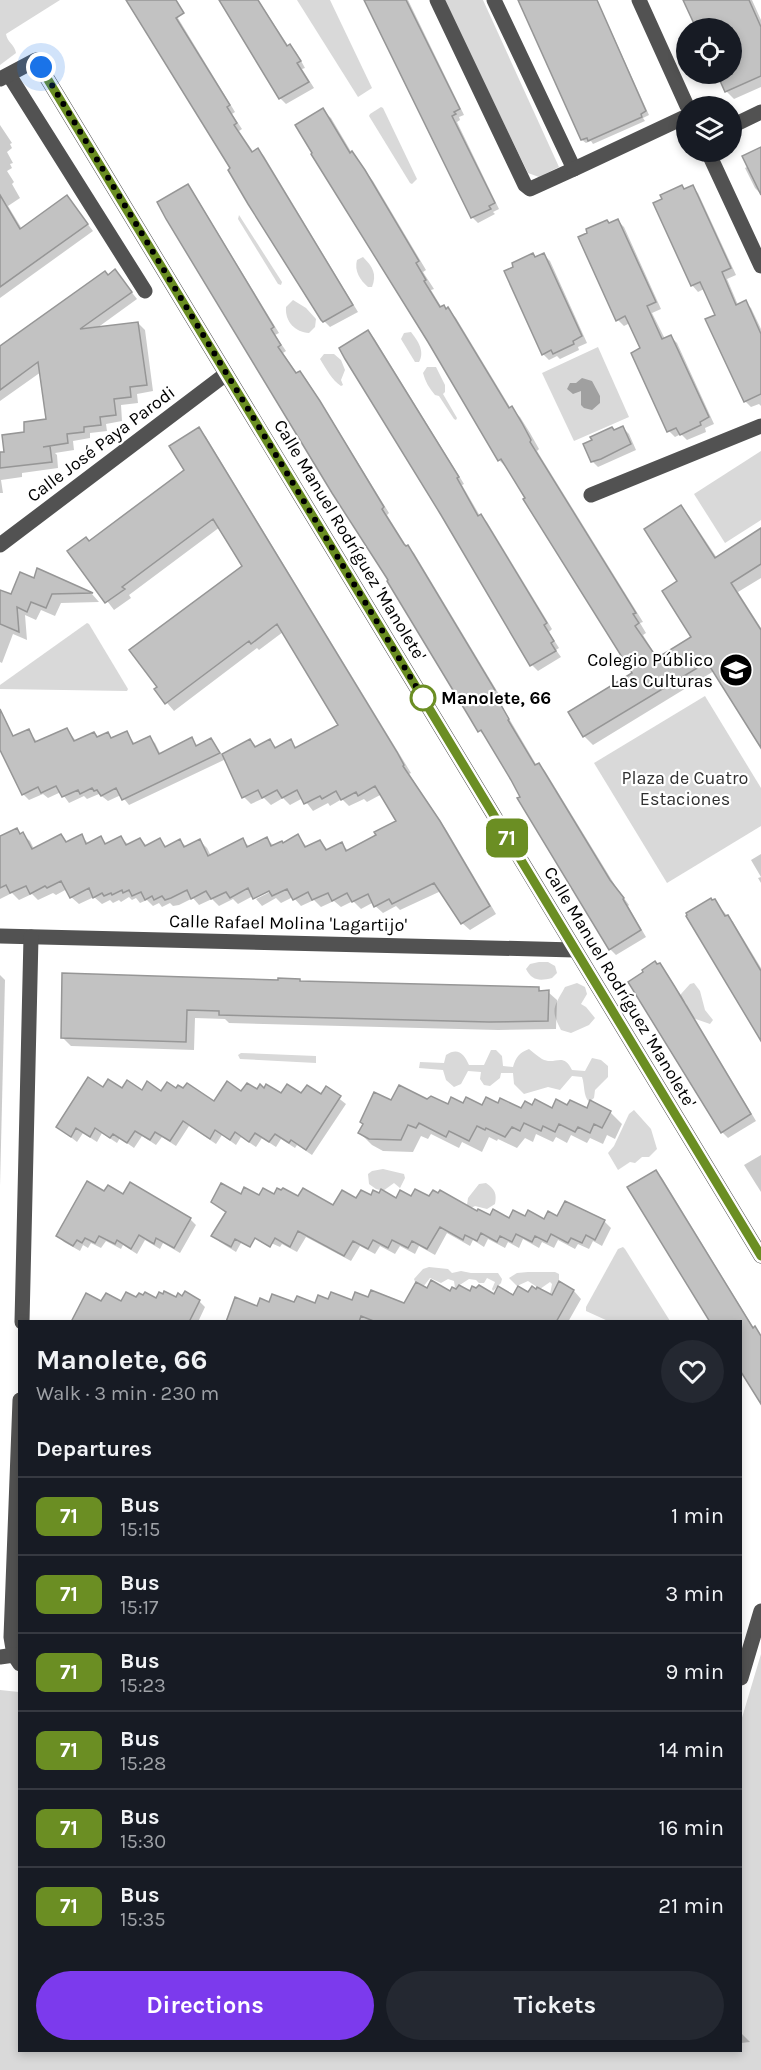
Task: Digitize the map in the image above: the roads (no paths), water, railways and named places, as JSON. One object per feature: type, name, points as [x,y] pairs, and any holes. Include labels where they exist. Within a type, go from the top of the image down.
[{"type":"street","points":[[437,0],[527,188],[533,188],[676,121]]},
{"type":"street","points":[[494,0],[574,169]]},
{"type":"street","points":[[639,0],[682,96]]},
{"type":"street","name":"Calle Manuel Rodríguez 'Manolete'","points":[[4,77],[36,60],[761,1256]]},
{"type":"street","points":[[4,77],[146,291]]},
{"type":"street","points":[[742,121],[761,112]]},
{"type":"street","points":[[713,162],[761,266]]},
{"type":"street","name":"Calle José Paya Parodi","points":[[0,546],[226,374]]},
{"type":"street","points":[[591,495],[761,426]]},
{"type":"street","name":"Calle Rafael Molina 'Lagartijo'","points":[[0,936],[575,950]]},
{"type":"street","points":[[22,1320],[31,937]]},
{"type":"street","points":[[11,1658],[18,1453]]},
{"type":"street","points":[[742,1675],[761,1611]]},
{"type":"place","name":"Colegio Público Las Culturas","points":[[736,670]]},
{"type":"place","name":"Manolete, 66","points":[[423,698]]},
{"type":"park label","name":"Plaza de Cuatro Estaciones","points":[[685,788]]}]
